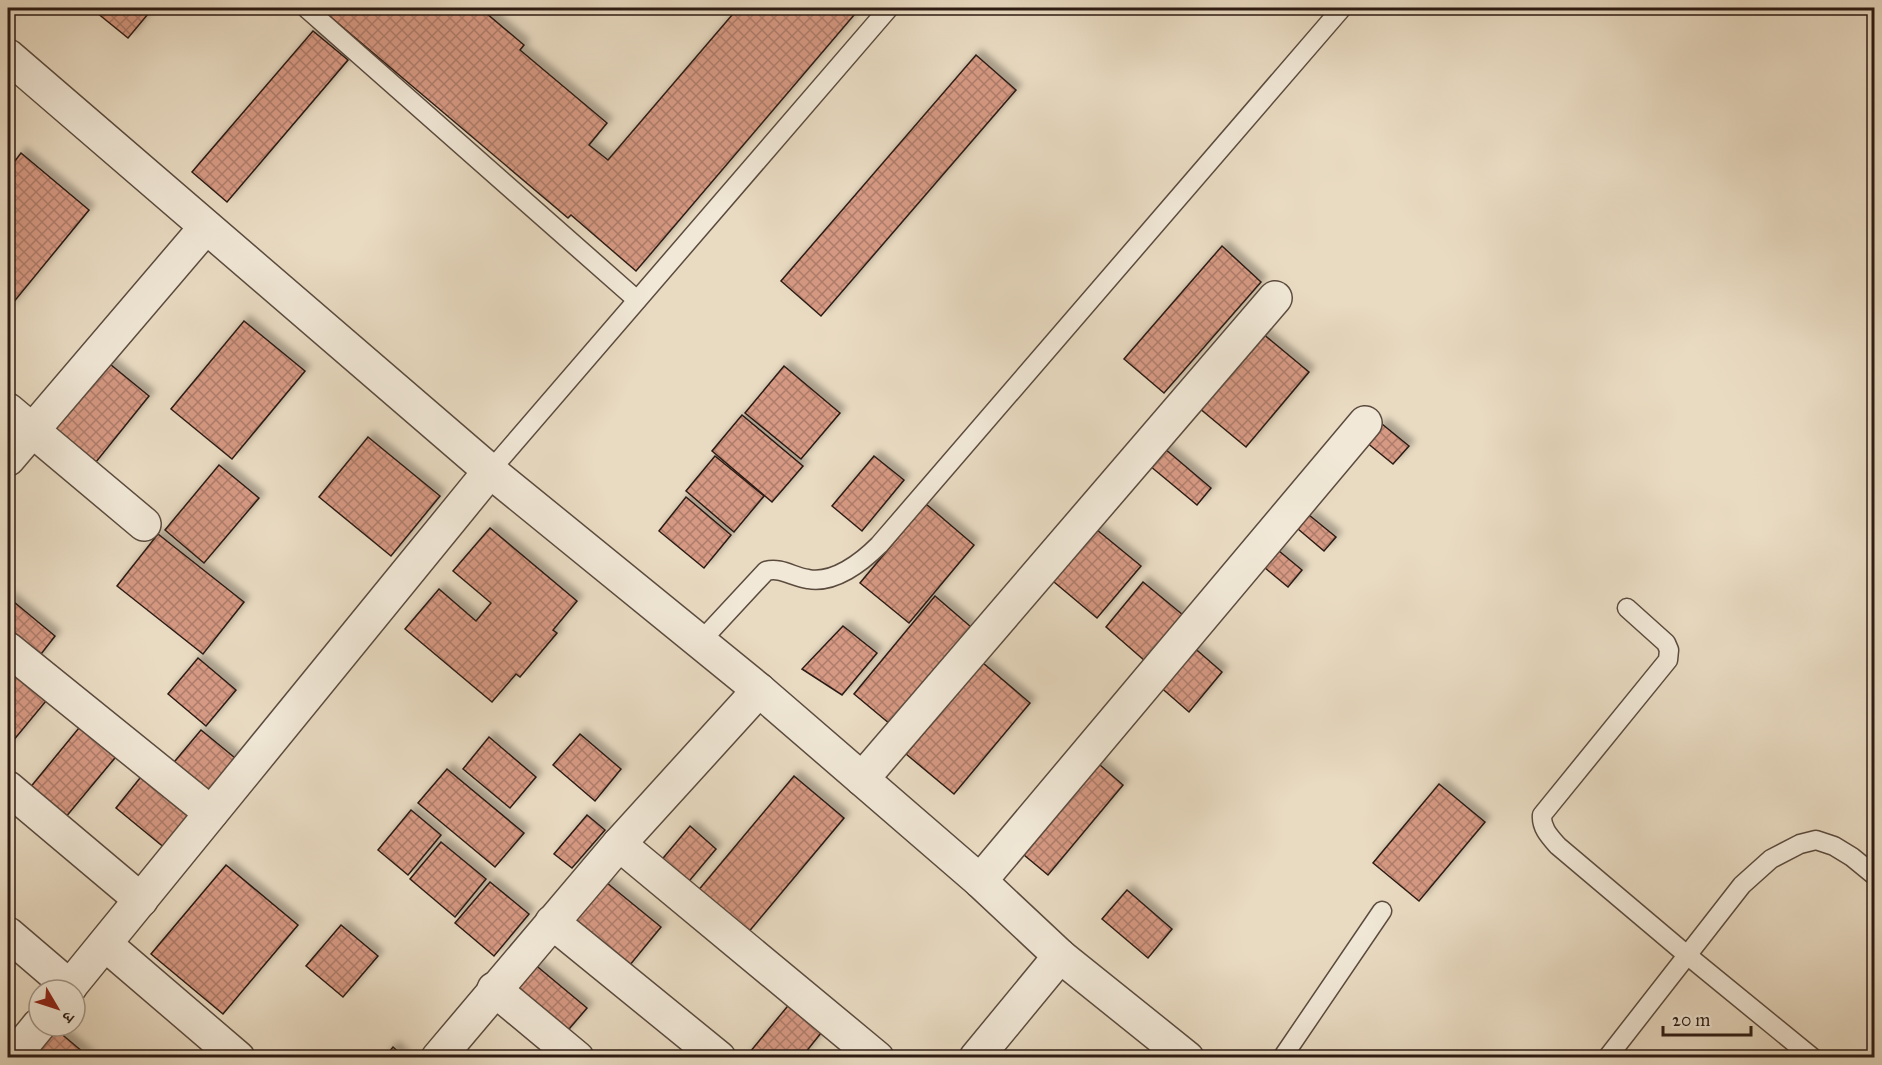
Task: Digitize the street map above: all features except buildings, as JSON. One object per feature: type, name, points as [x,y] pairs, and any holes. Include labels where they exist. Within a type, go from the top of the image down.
[{"type":"street","points":[[8,56],[490,471],[759,690],[980,881],[1060,956],[1187,1058]]},
{"type":"street","points":[[8,459],[19,420],[206,227]]},
{"type":"street","points":[[862,779],[1275,298]]},
{"type":"street","points":[[19,420],[144,524]]},
{"type":"street","points":[[980,881],[1365,423]]},
{"type":"street","points":[[78,978],[490,471]]},
{"type":"street","points":[[8,649],[211,813]]},
{"type":"street","points":[[438,1058],[494,989],[619,844],[759,690]]},
{"type":"street","points":[[8,788],[141,900]]},
{"type":"street","points":[[619,844],[877,1058]]},
{"type":"street","points":[[552,922],[719,1058]]},
{"type":"street","points":[[8,934],[57,978]]},
{"type":"street","points":[[105,944],[238,1058]]},
{"type":"street","points":[[976,1058],[1060,956]]},
{"type":"street","points":[[494,989],[577,1058]]},
{"type":"street","points":[[12,1058],[28,1038]]},
{"type":"lane","points":[[306,8],[637,300]]},
{"type":"lane","points":[[490,471],[889,8]]},
{"type":"lane","points":[[700,642],[766,571],[779,570],[808,579],[825,578],[844,571],[863,560],[879,545],[1342,8]]},
{"type":"lane","points":[[1627,608],[1666,643],[1669,650],[1668,660],[1542,815],[1541,822],[1558,846],[1813,1058]]},
{"type":"lane","points":[[1607,1058],[1742,885],[1771,859],[1800,843],[1816,840],[1834,846],[1875,875]]},
{"type":"lane","points":[[1282,1058],[1382,911]]}]
